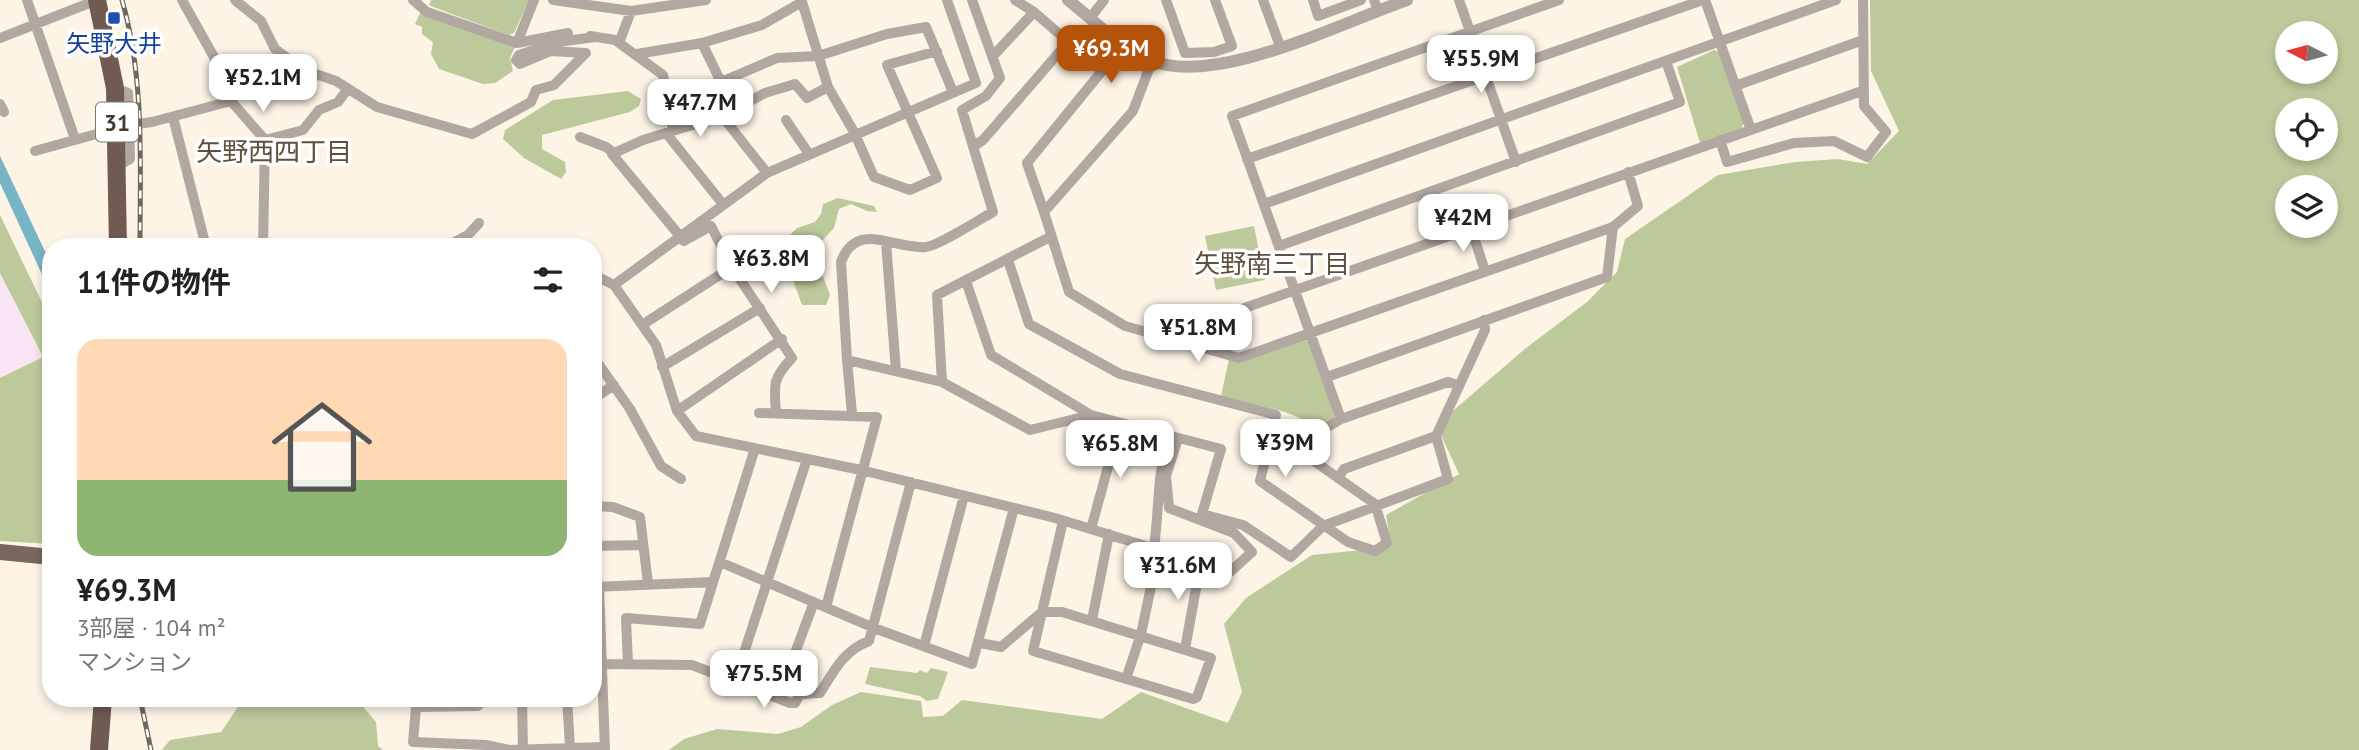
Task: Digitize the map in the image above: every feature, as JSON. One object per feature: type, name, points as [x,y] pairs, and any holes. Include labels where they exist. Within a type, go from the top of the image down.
[{"type":"highway","name":"31","points":[[97,0],[124,127],[118,166],[118,238]]},
{"type":"highway","points":[[99,750],[102,707]]},
{"type":"main road","points":[[0,552],[42,556]]},
{"type":"main road","points":[[0,558],[34,556]]},
{"type":"street","points":[[27,0],[75,139]]},
{"type":"street","points":[[0,38],[97,0]]},
{"type":"street","points":[[182,0],[214,57],[231,102],[265,140],[263,238]]},
{"type":"street","points":[[235,0],[261,22],[275,49],[304,70],[336,82],[377,107],[472,134],[531,102],[537,90],[554,85],[586,53],[551,51],[520,64],[516,60],[519,55],[558,42],[595,37]]},
{"type":"street","points":[[413,0],[427,12],[517,43],[570,32],[619,43],[637,54],[663,75],[669,132],[722,203]]},
{"type":"street","points":[[517,43],[534,0]]},
{"type":"street","points":[[552,0],[631,11],[706,0]]},
{"type":"street","points":[[614,285],[722,203],[767,173],[854,132],[976,83],[947,0]]},
{"type":"street","points":[[852,414],[841,261],[847,247],[861,239],[928,248],[993,212],[962,110],[986,96],[1000,78],[972,0]]},
{"type":"street","points":[[1015,0],[1034,12],[1102,71],[1027,163],[1069,292],[1125,326],[1172,341],[1239,358],[1613,227],[1639,206],[1628,172]]},
{"type":"street","points":[[1068,0],[1130,50],[1152,61],[1188,68],[1209,68],[1280,47],[1376,5],[1407,0]]},
{"type":"street","points":[[1091,17],[1104,0]]},
{"type":"street","points":[[1166,0],[1185,53],[1213,52],[1232,46],[1215,0]]},
{"type":"street","points":[[1263,0],[1280,47]]},
{"type":"street","points":[[1313,0],[1318,16],[1361,0]]},
{"type":"street","points":[[1459,0],[1516,162]]},
{"type":"street","points":[[1341,419],[1233,116],[1559,0]]},
{"type":"street","points":[[1247,159],[1704,0],[1751,130]]},
{"type":"street","points":[[1264,204],[1836,0]]},
{"type":"street","points":[[1720,140],[1727,162],[1794,143],[1834,141],[1867,157],[1886,132],[1864,106],[1863,0]]},
{"type":"street","points":[[637,54],[702,43],[762,25],[801,1],[828,87],[854,132],[874,177],[910,190],[937,178],[887,65],[937,51]]},
{"type":"street","points":[[619,43],[631,11]]},
{"type":"street","points":[[993,56],[1034,12]]},
{"type":"street","points":[[702,43],[720,82],[777,58],[818,56],[887,34],[926,27],[953,92]]},
{"type":"street","points":[[1735,86],[1863,40]]},
{"type":"street","points":[[974,146],[983,140],[1069,41]]},
{"type":"street","points":[[1044,212],[1133,111],[1152,61]]},
{"type":"street","points":[[1279,246],[1680,102],[1666,61]]},
{"type":"street","points":[[776,413],[774,385],[777,374],[792,358],[782,339],[732,267],[711,226],[684,241],[611,154],[722,116],[765,93],[795,84],[807,99],[828,87]]},
{"type":"street","points":[[265,140],[303,130],[319,110],[338,102],[347,90]]},
{"type":"street","points":[[1172,341],[1179,331],[1862,91]]},
{"type":"street","points":[[35,151],[231,102]]},
{"type":"street","points":[[722,116],[767,173]]},
{"type":"street","points":[[173,117],[204,238]]},
{"type":"street","points":[[786,120],[809,154]]},
{"type":"street","points":[[580,137],[606,146],[614,153]]},
{"type":"street","points":[[463,238],[479,223]]},
{"type":"street","points":[[1327,377],[1607,277],[1613,227]]},
{"type":"street","points":[[1471,228],[1485,271]]},
{"type":"street","points":[[942,382],[937,295],[1050,236]]},
{"type":"street","points":[[886,242],[896,371]]},
{"type":"street","points":[[1008,260],[1029,324],[1120,374],[1276,415],[1260,481],[1348,542],[1375,551],[1387,543],[1375,504],[1314,461],[1321,432],[1341,419],[1448,382],[1457,385]]},
{"type":"street","points":[[642,325],[732,267]]},
{"type":"street","points":[[602,279],[614,285],[656,345],[677,411],[696,436],[861,470],[1014,508],[1201,561],[1230,572],[1252,552],[1234,533],[1170,508],[1166,476],[1178,438]]},
{"type":"street","points":[[966,281],[991,355],[1091,415],[1222,449],[1202,514],[1242,525],[1291,557],[1323,526],[1375,504],[1448,479],[1436,436],[1457,385],[1485,330],[1484,320]]},
{"type":"street","points":[[662,367],[760,308]]},
{"type":"street","points":[[677,411],[782,339]]},
{"type":"street","points":[[847,360],[942,382],[1030,430],[1091,415]]},
{"type":"street","points":[[602,368],[662,466],[681,479]]},
{"type":"street","points":[[602,393],[614,385]]},
{"type":"street","points":[[759,413],[877,416],[826,607]]},
{"type":"street","points":[[1091,529],[1120,423]]},
{"type":"street","points":[[1338,478],[1344,469],[1436,436]]},
{"type":"street","points":[[1126,680],[1141,634],[1156,548],[1158,475],[1166,447]]},
{"type":"street","points":[[628,664],[626,618],[700,624],[755,448]]},
{"type":"street","points":[[742,659],[807,459]]},
{"type":"street","points":[[416,707],[413,742],[523,750],[570,747],[605,749],[602,664],[692,665],[795,703],[800,694],[820,693],[843,657],[855,646],[869,641],[911,482]]},
{"type":"street","points":[[924,646],[964,496]]},
{"type":"street","points":[[602,506],[612,507],[640,517],[648,583]]},
{"type":"street","points":[[720,562],[874,628],[972,664],[980,643],[1014,508]]},
{"type":"street","points":[[980,643],[1001,647],[1042,612],[1062,612],[1141,634],[1211,658],[1194,699],[1033,651],[1042,612],[1063,521]]},
{"type":"street","points":[[1092,620],[1109,534]]},
{"type":"street","points":[[602,546],[643,544]]},
{"type":"street","points":[[1185,649],[1201,561]]},
{"type":"street","points":[[602,587],[713,582]]},
{"type":"street","points":[[786,677],[814,602]]},
{"type":"street","points":[[522,707],[523,750]]},
{"type":"street","points":[[568,707],[570,747]]},
{"type":"shaded area","points":[[0,273],[42,358],[0,378]]},
{"type":"green space","points":[[431,0],[529,0],[514,33],[509,35],[433,7],[429,5]]},
{"type":"green space","points":[[1870,0],[2359,0],[2359,750],[669,750],[684,739],[717,729],[778,734],[801,727],[832,705],[861,692],[921,701],[923,717],[943,716],[962,700],[1102,719],[1141,692],[1228,723],[1242,692],[1224,624],[1246,598],[1312,555],[1391,547],[1386,515],[1459,474],[1441,435],[1448,415],[1526,348],[1587,302],[1617,272],[1625,239],[1718,175],[1795,162],[1838,159],[1867,164],[1899,131],[1871,71]]},
{"type":"green space","points":[[421,11],[515,47],[510,58],[513,71],[495,83],[483,84],[439,69],[431,54],[433,42],[422,34],[422,27],[415,24]]},
{"type":"green space","points":[[1714,50],[1719,52],[1744,123],[1741,129],[1700,143],[1677,67]]},
{"type":"green space","points":[[628,91],[641,99],[639,106],[630,112],[542,135],[542,149],[565,162],[566,172],[561,179],[524,158],[503,139],[505,130],[553,100]]},
{"type":"green space","points":[[838,198],[874,206],[877,212],[851,204],[839,209],[834,228],[820,243],[819,266],[830,295],[826,305],[802,305],[793,280],[772,261],[768,248],[780,245],[797,228],[815,222],[821,214],[823,204]]},
{"type":"green space","points":[[0,215],[42,302],[42,355],[0,273]]},
{"type":"green space","points":[[1254,226],[1265,280],[1216,290],[1205,236]]},
{"type":"green space","points":[[1305,340],[1310,342],[1335,415],[1332,421],[1319,426],[1285,412],[1221,396],[1229,359]]},
{"type":"green space","points":[[42,357],[42,543],[0,541],[0,378]]},
{"type":"green space","points":[[870,667],[917,673],[920,670],[927,673],[931,668],[948,672],[938,699],[927,701],[920,696],[865,684]]},
{"type":"green space","points":[[238,707],[364,707],[376,722],[378,746],[383,750],[162,750],[170,740],[221,732]]},
{"type":"water","points":[[0,156],[42,245],[42,274],[0,183]]},
{"type":"railway","points":[[122,0],[135,61],[138,91],[140,238]]},
{"type":"railway","points":[[142,707],[151,750]]},
{"type":"place","name":"矢野大井","points":[[114,18]]},
{"type":"district","name":"矢野西四丁目","points":[[274,151]]},
{"type":"district","name":"矢野南三丁目","points":[[1272,263]]}]
